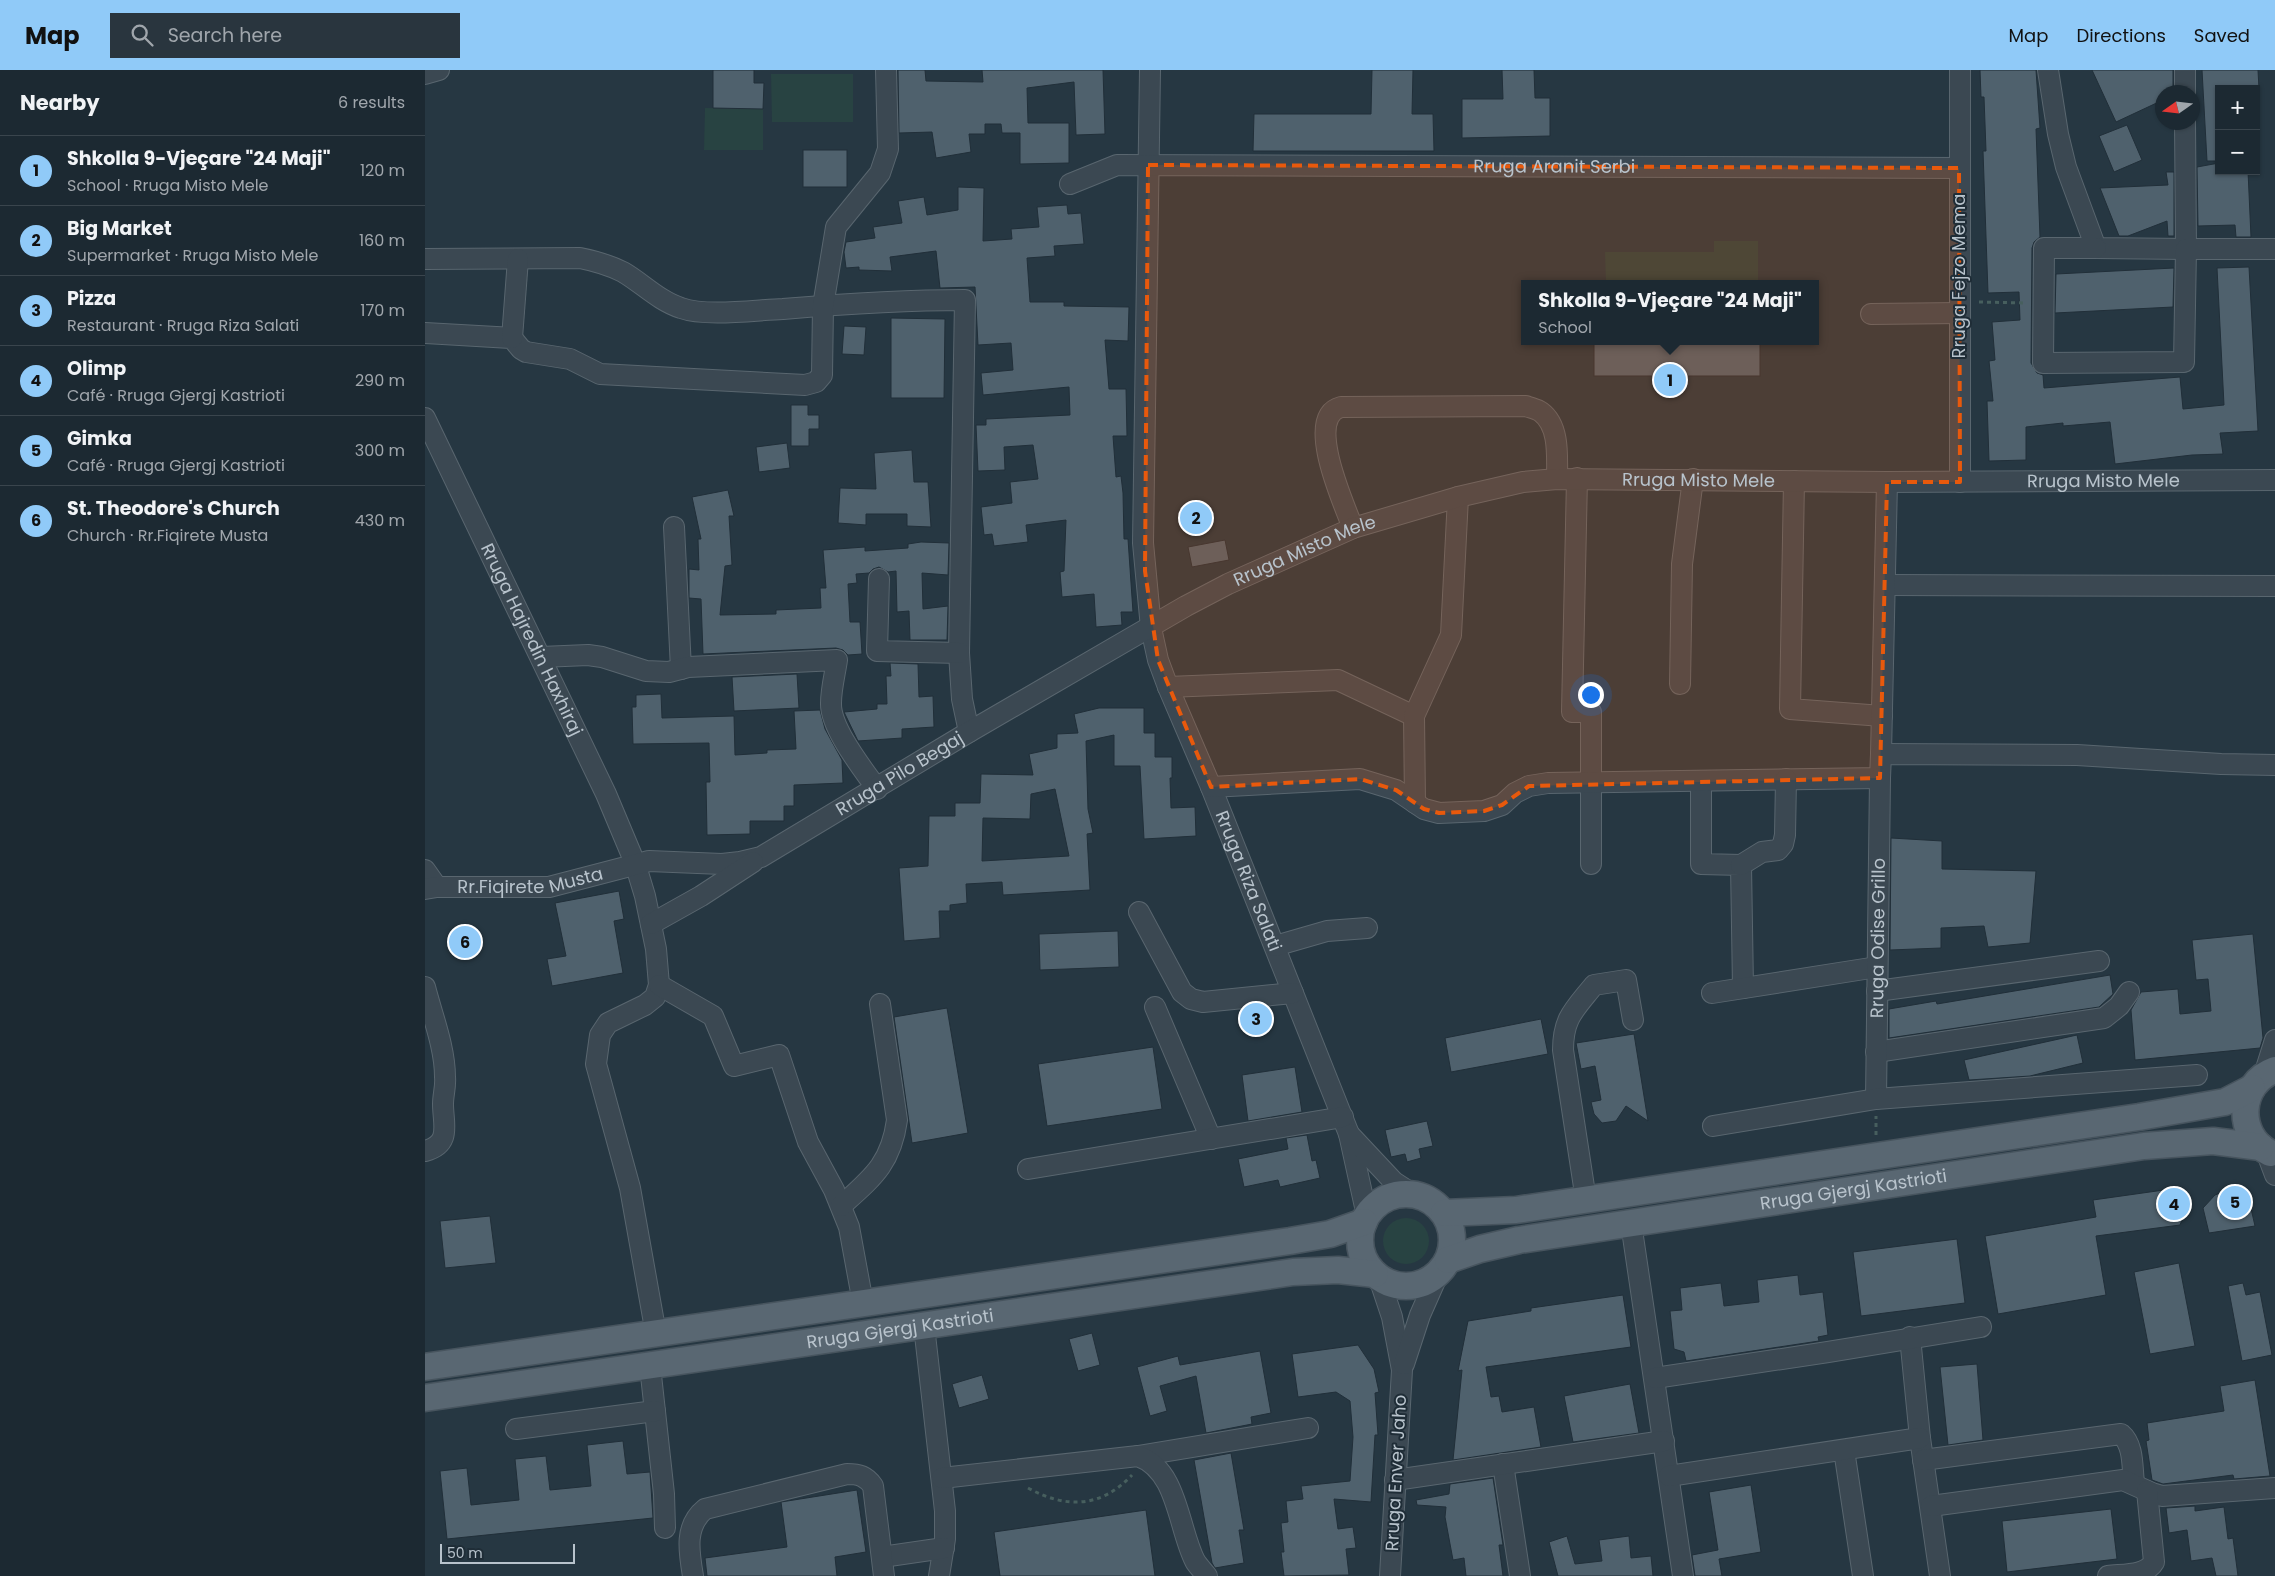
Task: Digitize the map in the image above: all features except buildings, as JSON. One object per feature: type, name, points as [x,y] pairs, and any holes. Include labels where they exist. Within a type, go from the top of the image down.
[{"type":"main road","name":"Rruga Gjergj Kastrioti","points":[[1444,1213],[1497,1213],[2206,1106],[2225,1102],[2264,1077]]},
{"type":"main road","points":[[2264,1077],[2245,1106],[2246,1124],[2255,1141],[2268,1151]]},
{"type":"main road","name":"Rruga Gjergj Kastrioti","points":[[1444,1266],[1499,1244],[2144,1146],[2213,1141],[2268,1151]]},
{"type":"main road","points":[[1403,1194],[1414,1195],[1435,1205],[1444,1213],[1452,1236],[1444,1266],[1431,1280],[1411,1286],[1399,1286],[1377,1276],[1366,1263],[1361,1250],[1360,1236],[1366,1219],[1383,1201],[1403,1194]]},
{"type":"main road","name":"Rruga Gjergj Kastrioti","points":[[425,1367],[1289,1241],[1330,1234],[1366,1219]]},
{"type":"main road","name":"Rruga Gjergj Kastrioti","points":[[425,1398],[1293,1272],[1338,1270],[1377,1276]]},
{"type":"street","points":[[425,74],[439,70]]},
{"type":"street","points":[[518,259],[513,338],[521,349],[526,352],[570,359],[599,374],[805,386],[816,382],[822,374],[823,306],[836,227],[880,173],[888,149],[886,70]]},
{"type":"street","name":"Rruga Riza Salati","points":[[1150,70],[1143,543],[1151,628],[1158,660],[1168,687],[1211,787],[1346,1126]]},
{"type":"street","name":"Rruga Fejzo Mema","points":[[1960,70],[1960,482]]},
{"type":"street","points":[[2048,70],[2057,134],[2066,166],[2096,248]]},
{"type":"street","points":[[2185,70],[2185,85]]},
{"type":"street","points":[[2185,130],[2186,249],[2185,362],[2043,363],[2043,248],[2186,249],[2275,249]]},
{"type":"street","name":"Rruga Aranit Serbi","points":[[1070,184],[1117,165],[1959,168]]},
{"type":"street","points":[[425,260],[580,258],[602,262],[623,272],[664,300],[681,309],[737,312],[921,300],[965,300],[959,653],[962,699],[969,732]]},
{"type":"street","points":[[1871,314],[1960,308]]},
{"type":"street","points":[[425,333],[513,338]]},
{"type":"street","points":[[1353,528],[1336,483],[1326,448],[1327,417],[1333,409],[1341,407],[1526,406],[1541,411],[1550,422],[1555,437],[1557,454],[1567,478],[1572,712],[1591,712],[1591,864]]},
{"type":"street","name":"Rruga Hajredin Haxhiraj","points":[[425,418],[606,794],[635,863],[657,949],[659,985]]},
{"type":"street","name":"Rruga Misto Mele","points":[[1151,628],[1186,606],[1228,584],[1353,528],[1458,497],[1523,482],[1567,478],[1887,482],[2275,480]]},
{"type":"street","points":[[1680,684],[1681,564],[1693,479]]},
{"type":"street","points":[[1794,481],[1790,708],[1882,716]]},
{"type":"street","points":[[1887,482],[1881,754],[2077,755],[2221,764],[2275,765]]},
{"type":"street","points":[[1415,803],[1414,716],[1451,635],[1458,497]]},
{"type":"street","points":[[674,527],[681,669]]},
{"type":"street","points":[[879,579],[877,651],[959,653]]},
{"type":"street","points":[[1885,585],[2275,586]]},
{"type":"street","name":"Rruga Pilo Begaj","points":[[635,863],[663,861],[722,864],[761,857],[969,732],[1151,628]]},
{"type":"street","points":[[541,658],[588,655],[602,657],[646,671],[669,672],[681,669],[837,660],[831,705],[833,713],[838,729],[850,751],[877,789]]},
{"type":"street","points":[[1168,687],[1339,680],[1414,716]]},
{"type":"street","name":"Rruga Odise Grillo","points":[[1876,1099],[1881,754]]},
{"type":"street","points":[[1211,787],[1360,779],[1396,790],[1424,809],[1439,813],[1484,811],[1502,805],[1515,793],[1529,786],[1548,783],[1880,778]]},
{"type":"street","points":[[1701,781],[1701,864],[1741,865],[1762,852],[1778,850],[1783,844],[1785,836],[1786,780]]},
{"type":"street","points":[[651,924],[701,896],[761,857]]},
{"type":"street","name":"Rr.Fiqirete Musta","points":[[431,888],[549,887],[635,863]]},
{"type":"street","points":[[1741,865],[1743,988]]},
{"type":"street","points":[[425,870],[431,888]]},
{"type":"street","points":[[1139,912],[1182,992],[1191,999],[1203,1002],[1293,993]]},
{"type":"street","points":[[1275,946],[1327,931],[1367,928]]},
{"type":"street","points":[[1877,991],[2099,961]]},
{"type":"street","points":[[1712,993],[1877,967]]},
{"type":"street","points":[[1586,1200],[1563,1050],[1563,1032],[1569,1016],[1594,985],[1626,980],[1633,1020]]},
{"type":"street","points":[[656,1334],[630,1188],[596,1064],[600,1035],[608,1023],[645,1005],[655,997],[659,985],[713,1016],[734,1066],[779,1055],[808,1142],[841,1206],[855,1250],[863,1303]]},
{"type":"street","points":[[425,987],[443,1060],[445,1078],[443,1094],[444,1134],[439,1143],[432,1149],[425,1151]]},
{"type":"street","points":[[1876,1052],[2105,1018],[2119,1006],[2129,992]]},
{"type":"street","points":[[841,1206],[877,1173],[887,1157],[895,1137],[897,1120],[879,1004]]},
{"type":"street","points":[[1155,1007],[1211,1139]]},
{"type":"street","points":[[2264,1077],[2275,1040]]},
{"type":"street","points":[[1713,1126],[1876,1099],[2197,1075]]},
{"type":"street","points":[[1028,1169],[1211,1139],[1346,1126]]},
{"type":"street","points":[[1346,1126],[1389,1178],[1414,1195]]},
{"type":"street","points":[[1346,1126],[1366,1219]]},
{"type":"street","points":[[2268,1151],[2275,1175]]},
{"type":"street","points":[[1631,1223],[1683,1576]]},
{"type":"street","points":[[1402,1370],[1420,1315],[1444,1266]]},
{"type":"street","points":[[1377,1276],[1392,1317],[1402,1370]]},
{"type":"street","points":[[924,1326],[945,1511],[944,1548],[939,1576]]},
{"type":"street","points":[[1655,1378],[1829,1352],[1981,1326]]},
{"type":"street","points":[[1910,1337],[1920,1438],[1940,1576]]},
{"type":"street","points":[[650,1366],[665,1528]]},
{"type":"street","name":"Rruga Enver Jaho","points":[[1389,1576],[1402,1370]]},
{"type":"street","points":[[516,1429],[655,1411]]},
{"type":"street","points":[[942,1478],[1141,1458],[1308,1428]]},
{"type":"street","points":[[1923,1460],[2121,1434],[2127,1439],[2140,1487],[2154,1562],[2145,1572],[2108,1576]]},
{"type":"street","points":[[1669,1476],[1920,1438]]},
{"type":"street","points":[[1395,1480],[1664,1442]]},
{"type":"street","points":[[1844,1450],[1863,1576]]},
{"type":"street","points":[[1141,1458],[1155,1466],[1165,1480],[1196,1562],[1207,1576]]},
{"type":"street","points":[[1503,1464],[1520,1576]]},
{"type":"street","points":[[693,1576],[689,1540],[692,1526],[697,1516],[705,1509],[847,1474],[860,1474],[869,1480],[873,1486],[883,1567],[944,1548]]},
{"type":"street","points":[[1931,1506],[2123,1480],[2163,1496],[2275,1488]]},
{"type":"path","points":[[1960,308],[2043,303]]},
{"type":"path","points":[[1876,1099],[1876,1156]]},
{"type":"path","points":[[1001,1472],[1049,1498],[1065,1503],[1083,1502],[1100,1499],[1116,1491],[1131,1476],[1141,1458]]},
{"type":"highlighted area","points":[[1148,165],[1959,168],[1960,482],[1887,482],[1880,778],[1529,786],[1502,805],[1484,811],[1439,813],[1424,809],[1396,790],[1360,779],[1211,787],[1158,660],[1145,571]]},
{"type":"green space","points":[[771,74],[853,74],[853,122],[772,122]]},
{"type":"green space","points":[[705,108],[763,109],[763,150],[704,150]]},
{"type":"green space","points":[[1714,241],[1758,241],[1758,280],[1606,280],[1605,252],[1714,252]]},
{"type":"green space","points":[[1406,1218],[1419,1222],[1425,1228],[1429,1241],[1425,1254],[1419,1260],[1406,1264],[1393,1260],[1387,1254],[1383,1241],[1387,1228],[1393,1222]]},
{"type":"place","name":"Shkolla 9-Vjeçare \"24 Maji\"","points":[[1670,380]]},
{"type":"place","name":"Big Market","points":[[1196,518]]},
{"type":"place","name":"St. Theodore's Church","points":[[465,942]]},
{"type":"place","name":"Pizza","points":[[1256,1019]]},
{"type":"place","name":"Gimka","points":[[2235,1202]]},
{"type":"place","name":"Olimp","points":[[2174,1204]]}]
